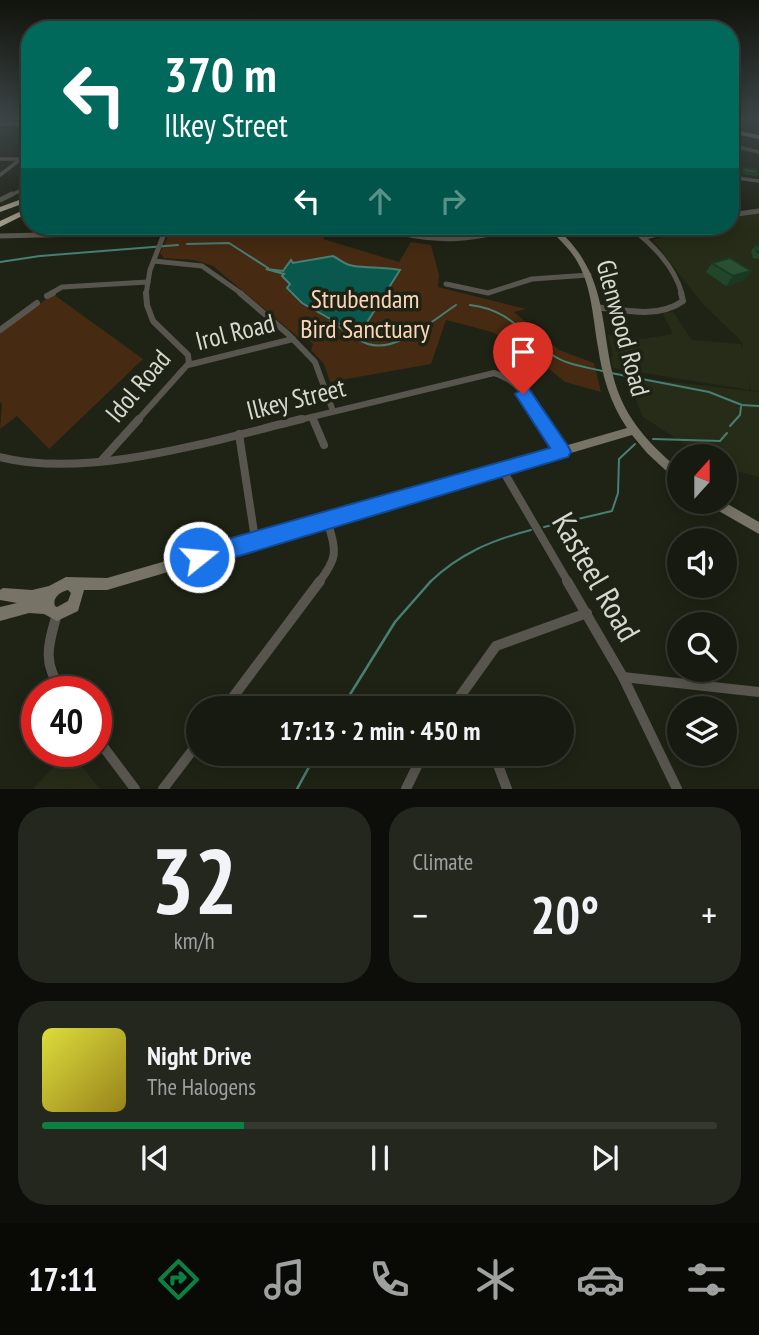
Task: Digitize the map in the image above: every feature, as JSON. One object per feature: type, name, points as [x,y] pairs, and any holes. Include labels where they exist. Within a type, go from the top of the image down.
[{"type":"highway","points":[[1,206],[21,202]]},
{"type":"highway","points":[[1,206],[21,202]]},
{"type":"highway","points":[[0,223],[21,206]]},
{"type":"street","points":[[0,175],[21,157]]},
{"type":"street","points":[[0,159],[18,159]]},
{"type":"street","points":[[739,178],[759,181]]},
{"type":"street","points":[[1,206],[21,192]]},
{"type":"street","points":[[739,214],[759,211]]},
{"type":"street","points":[[0,236],[41,235]]},
{"type":"street","name":"Idol Road","points":[[102,461],[188,365],[188,355],[149,314],[148,282],[164,235]]},
{"type":"street","points":[[402,235],[440,242],[490,235]]},
{"type":"street","name":"Glenwood Road","points":[[559,235],[576,251],[589,275],[607,372],[620,409],[634,430],[667,464]]},
{"type":"street","points":[[595,307],[646,312],[682,303],[682,295],[671,270],[642,235]]},
{"type":"street","points":[[645,237],[653,235]]},
{"type":"street","points":[[155,257],[212,271],[293,339],[317,365],[333,411]]},
{"type":"street","points":[[446,284],[488,293],[538,278],[589,275]]},
{"type":"street","points":[[47,296],[62,287],[148,282]]},
{"type":"street","points":[[0,330],[37,303]]},
{"type":"street","name":"Irol Road","points":[[188,365],[293,339]]},
{"type":"street","name":"Ilkey Street","points":[[0,457],[19,463],[48,465],[154,455],[497,373],[517,384],[562,452]]},
{"type":"street","points":[[312,417],[324,445]]},
{"type":"street","points":[[0,613],[29,606],[52,611],[68,610],[76,601],[107,584],[634,430]]},
{"type":"street","points":[[239,434],[255,539]]},
{"type":"street","name":"Kasteel Road","points":[[502,469],[623,677],[677,789]]},
{"type":"street","points":[[735,514],[759,528]]},
{"type":"street","points":[[234,696],[333,564],[336,550],[327,520]]},
{"type":"street","points":[[0,613],[5,602],[2,594],[32,597],[53,591],[65,584],[107,584]]},
{"type":"street","points":[[74,584],[78,591],[76,601]]},
{"type":"street","points":[[52,676],[46,660],[52,611],[48,598],[53,591]]},
{"type":"street","points":[[462,696],[496,646],[587,613]]},
{"type":"street","points":[[623,677],[759,692]]},
{"type":"street","points":[[112,758],[135,789]]},
{"type":"street","points":[[163,789],[186,759]]},
{"type":"street","points":[[406,789],[417,766]]},
{"type":"street","points":[[498,766],[507,789]]},
{"type":"shaded area","points":[[759,213],[759,391],[751,390],[748,378],[750,390],[613,368],[608,335],[643,339],[673,334],[663,313],[673,312],[692,340],[740,344],[743,349],[742,342],[702,303],[653,240],[670,235],[739,235],[739,216]]},
{"type":"shaded area","points":[[627,377],[759,392],[759,477],[737,471],[737,444],[685,444],[643,417]]},
{"type":"shaded area","points":[[54,767],[82,767],[100,789],[33,789]]},
{"type":"green space","name":"Strubendam Bird Sanctuary","points":[[169,235],[325,235],[323,239],[399,262],[411,242],[431,245],[439,275],[438,287],[526,309],[514,312],[559,350],[594,363],[601,392],[565,382],[531,354],[492,332],[446,320],[431,364],[330,382],[324,364],[311,350],[313,344],[306,338],[298,337],[213,266],[194,260],[164,258],[160,253]]},
{"type":"green space","points":[[53,294],[143,359],[49,449],[17,416],[0,429],[0,333]]},
{"type":"water","points":[[333,256],[351,265],[400,270],[359,335],[302,303],[287,288],[290,284],[282,276],[284,274],[266,269],[283,271],[291,260],[293,263]]},
{"type":"building","points":[[743,168],[757,170],[758,174],[744,172]]},
{"type":"building","points":[[730,258],[751,271],[733,276],[712,263]]},
{"type":"waterway","points":[[187,244],[229,243],[268,268]]},
{"type":"waterway","points":[[0,262],[40,256],[178,245]]},
{"type":"waterway","points":[[330,321],[358,340],[379,346],[403,340],[456,305]]},
{"type":"waterway","points":[[470,305],[507,318],[559,359],[602,371]]},
{"type":"waterway","points":[[611,373],[709,392],[742,405],[759,406]]},
{"type":"waterway","points":[[730,426],[740,415],[741,407]]},
{"type":"waterway","points":[[653,439],[720,441],[727,433]]},
{"type":"waterway","points":[[544,527],[612,511],[618,493],[619,459],[635,444]]},
{"type":"waterway","points":[[431,581],[453,563],[477,549],[531,530]]},
{"type":"waterway","points":[[349,696],[395,622],[431,581]]},
{"type":"waterway","points":[[297,789],[309,766]]},
{"type":"route","points":[[199,557],[562,452],[523,394]]}]
